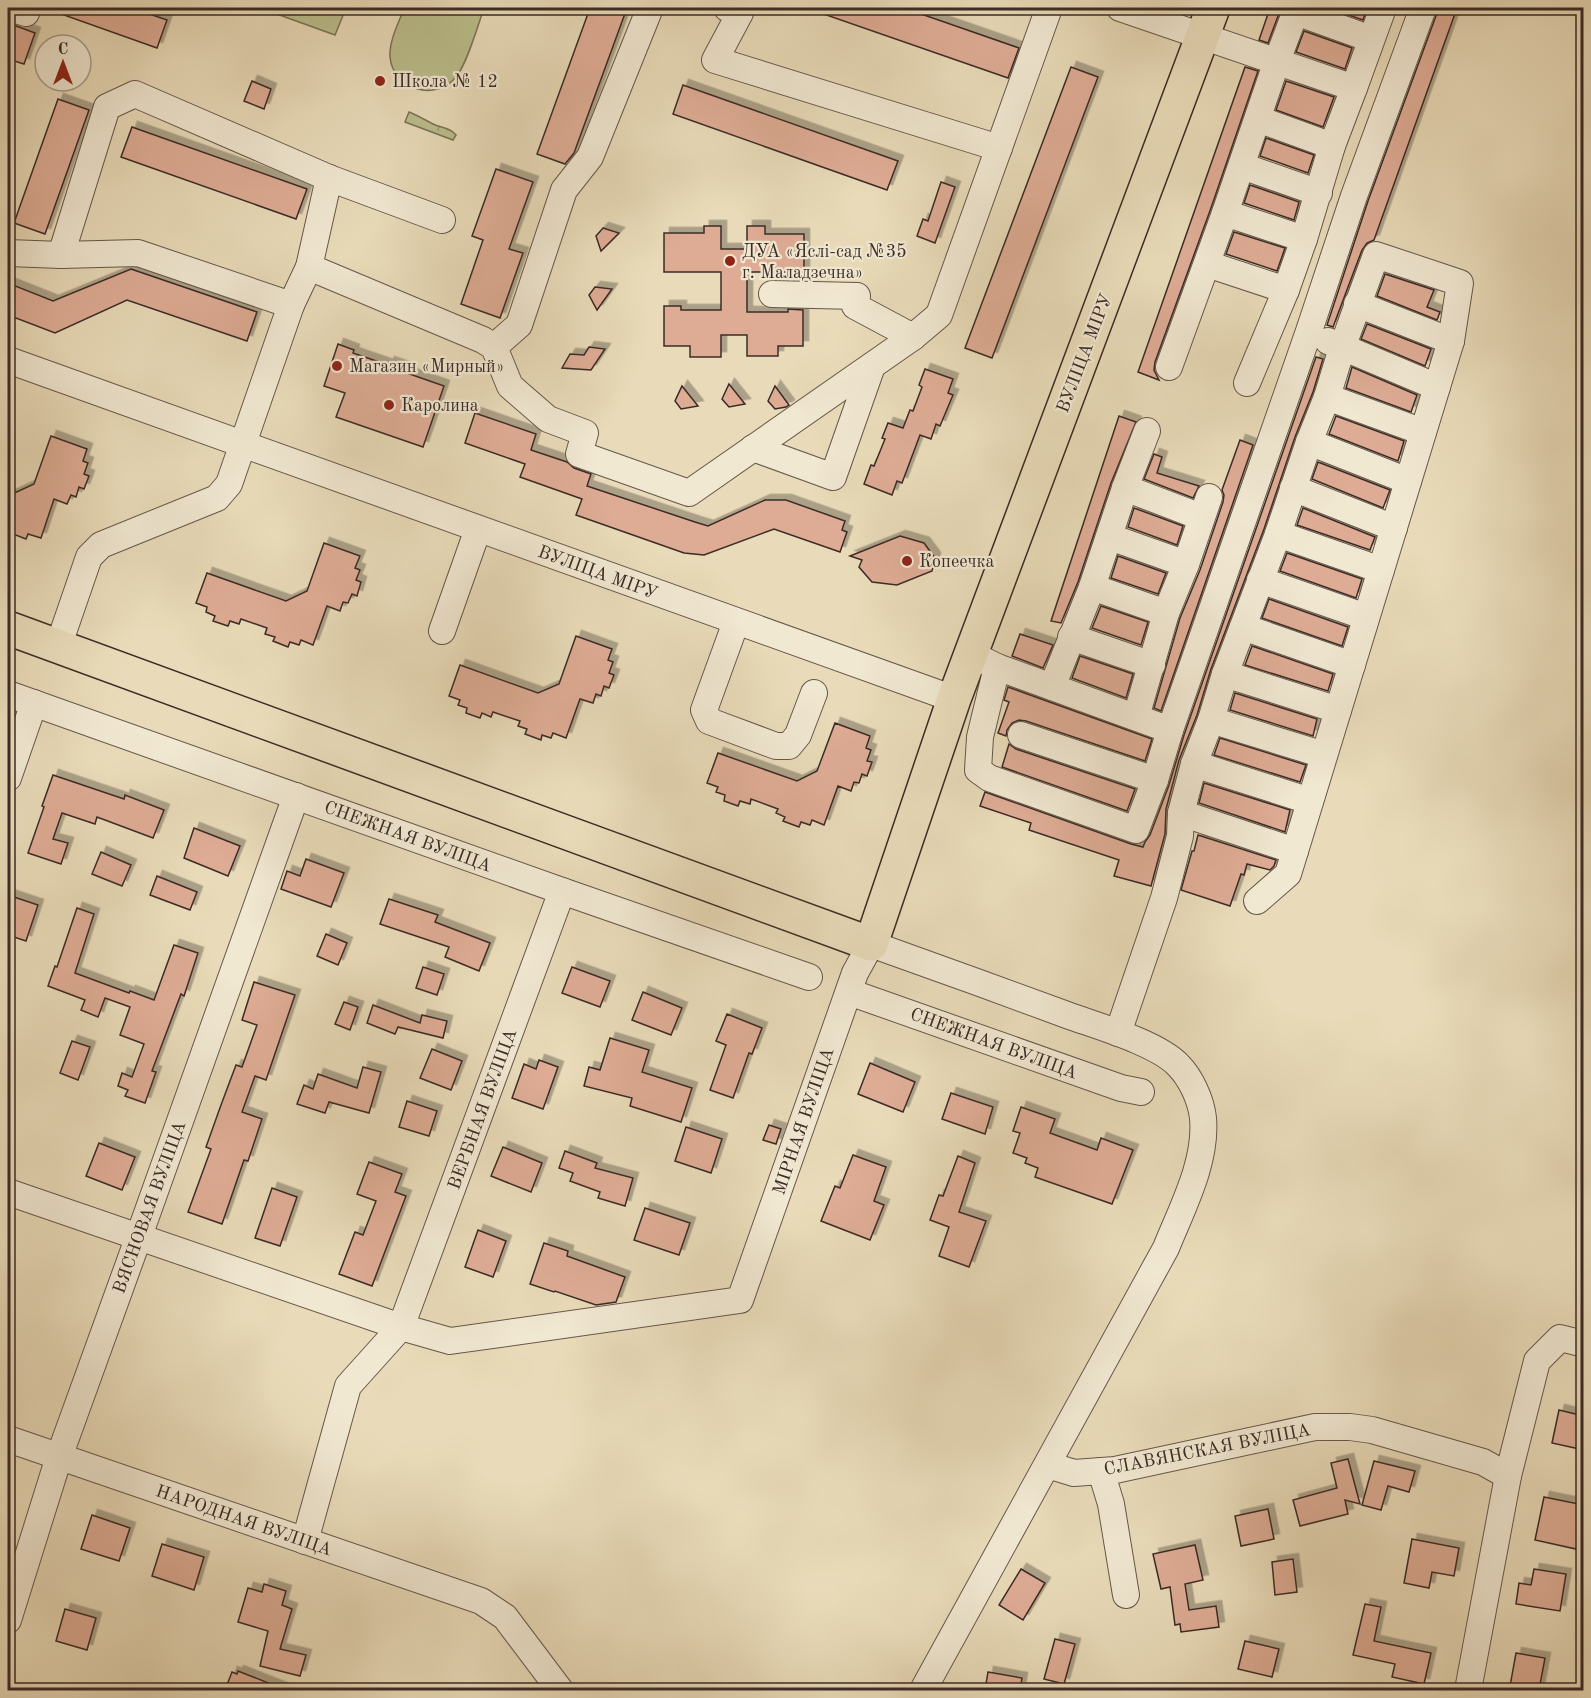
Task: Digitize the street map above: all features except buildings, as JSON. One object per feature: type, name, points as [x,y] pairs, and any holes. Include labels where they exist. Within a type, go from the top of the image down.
[{"type":"main road","name":"ВУЛІЦА МІРУ","points":[[871,944],[954,699],[984,661],[1208,22]]},
{"type":"main road","points":[[8,628],[871,944]]},
{"type":"street","points":[[10,8],[26,13],[28,8]]},
{"type":"street","points":[[494,347],[519,325],[564,190],[590,157],[650,8]]},
{"type":"street","points":[[727,8],[740,13],[715,60],[999,148]]},
{"type":"street","points":[[309,267],[483,340],[494,347],[510,386],[548,419],[585,433],[579,454],[689,493],[914,337],[939,315],[1049,8]]},
{"type":"street","points":[[1120,8],[1208,22],[1277,61],[1354,88]]},
{"type":"street","points":[[1247,383],[1286,290],[1332,146],[1383,8]]},
{"type":"street","points":[[1170,730],[984,661],[975,781],[989,778],[1136,830],[1354,196],[1423,8]]},
{"type":"street","points":[[1169,367],[1226,213],[1296,10],[1371,39]]},
{"type":"street","points":[[61,255],[108,107],[135,94],[328,178],[442,220]]},
{"type":"street","points":[[1258,119],[1332,146]]},
{"type":"street","points":[[1242,166],[1318,193]]},
{"type":"street","points":[[58,647],[89,557],[100,545],[217,498],[229,484],[291,304],[309,267],[328,178]]},
{"type":"street","points":[[1226,213],[1304,239]]},
{"type":"street","points":[[8,254],[138,253],[291,304]]},
{"type":"street","points":[[1118,1033],[1164,898],[1180,836],[1181,813],[1194,764],[1376,255],[1461,283],[1451,341],[1288,874],[1257,901]]},
{"type":"street","points":[[1207,264],[1286,290]]},
{"type":"street","points":[[772,294],[857,296],[855,306],[914,337]]},
{"type":"street","points":[[1358,304],[1451,341]]},
{"type":"street","points":[[1309,331],[1342,348],[1437,387]]},
{"type":"street","name":"ВУЛІЦА МІРУ","points":[[8,360],[954,699]]},
{"type":"street","points":[[753,448],[832,477],[872,366]]},
{"type":"street","points":[[1327,397],[1423,432]]},
{"type":"street","points":[[1052,687],[1092,587],[1147,431]]},
{"type":"street","points":[[1309,442],[1408,481]]},
{"type":"street","points":[[1125,488],[1205,507],[1186,564],[1166,612],[1136,717]]},
{"type":"street","points":[[1293,488],[1394,528]]},
{"type":"street","points":[[442,631],[478,529]]},
{"type":"street","points":[[1278,534],[1381,570]]},
{"type":"street","points":[[1110,537],[1186,564]]},
{"type":"street","points":[[1260,580],[1366,617]]},
{"type":"street","points":[[1092,587],[1166,612]]},
{"type":"street","points":[[736,622],[704,710],[709,721],[776,746],[789,746],[798,735],[814,693]]},
{"type":"street","points":[[1243,627],[1352,665]]},
{"type":"street","points":[[1071,637],[1152,665]]},
{"type":"street","points":[[1225,674],[1338,710]]},
{"type":"street","name":"СНЕЖНАЯ ВУЛІЦА","points":[[8,694],[809,977]]},
{"type":"street","points":[[8,778],[34,703]]},
{"type":"street","points":[[1211,720],[1324,755]]},
{"type":"street","points":[[1021,735],[1155,780]]},
{"type":"street","points":[[1194,764],[1310,801]]},
{"type":"street","name":"ВЯСНОВАЯ ВУЛІЦА","points":[[8,1620],[59,1457],[297,796]]},
{"type":"street","points":[[1181,813],[1295,851]]},
{"type":"street","name":"ВЕРБНАЯ ВУЛІЦА","points":[[401,1327],[562,891]]},
{"type":"street","points":[[871,944],[1118,1033],[1159,1052],[1178,1065],[1193,1086],[1203,1117],[1202,1152],[1166,1248],[923,1690]]},
{"type":"street","name":"МІРНАЯ ВУЛІЦА","points":[[401,1327],[450,1341],[740,1300],[855,973],[871,944]]},
{"type":"street","name":"СНЕЖНАЯ ВУЛІЦА","points":[[849,992],[1121,1088],[1141,1092]]},
{"type":"street","points":[[8,1191],[401,1327],[348,1386],[305,1541]]},
{"type":"street","points":[[1468,1690],[1508,1476],[1537,1361],[1560,1338],[1584,1344]]},
{"type":"street","name":"СЛАВЯНСКАЯ ВУЛІЦА","points":[[1048,1465],[1074,1473],[1115,1470],[1315,1426],[1350,1427],[1372,1431],[1483,1462],[1508,1476]]},
{"type":"street","name":"НАРОДНАЯ ВУЛІЦА","points":[[8,1439],[481,1601],[505,1617],[560,1690]]},
{"type":"street","points":[[1101,1471],[1112,1504],[1126,1595]]},
{"type":"green space","points":[[260,8],[346,8],[335,35]]},
{"type":"green space","points":[[404,8],[484,8],[464,63],[448,85],[438,89],[417,89],[399,78],[393,68],[390,57],[391,44]]},
{"type":"green space","points":[[409,112],[448,129],[456,135],[453,140],[405,122]]},
{"type":"place","name":"Школа № 12","points":[[380,81]]},
{"type":"place","name":"ДУА «Яслі-сад №35 г. Маладзечна»","points":[[730,261]]},
{"type":"place","name":"Магазин «Мирный»","points":[[337,366]]},
{"type":"place","name":"Каролина","points":[[389,405]]},
{"type":"place","name":"Копеечка","points":[[907,561]]}]
